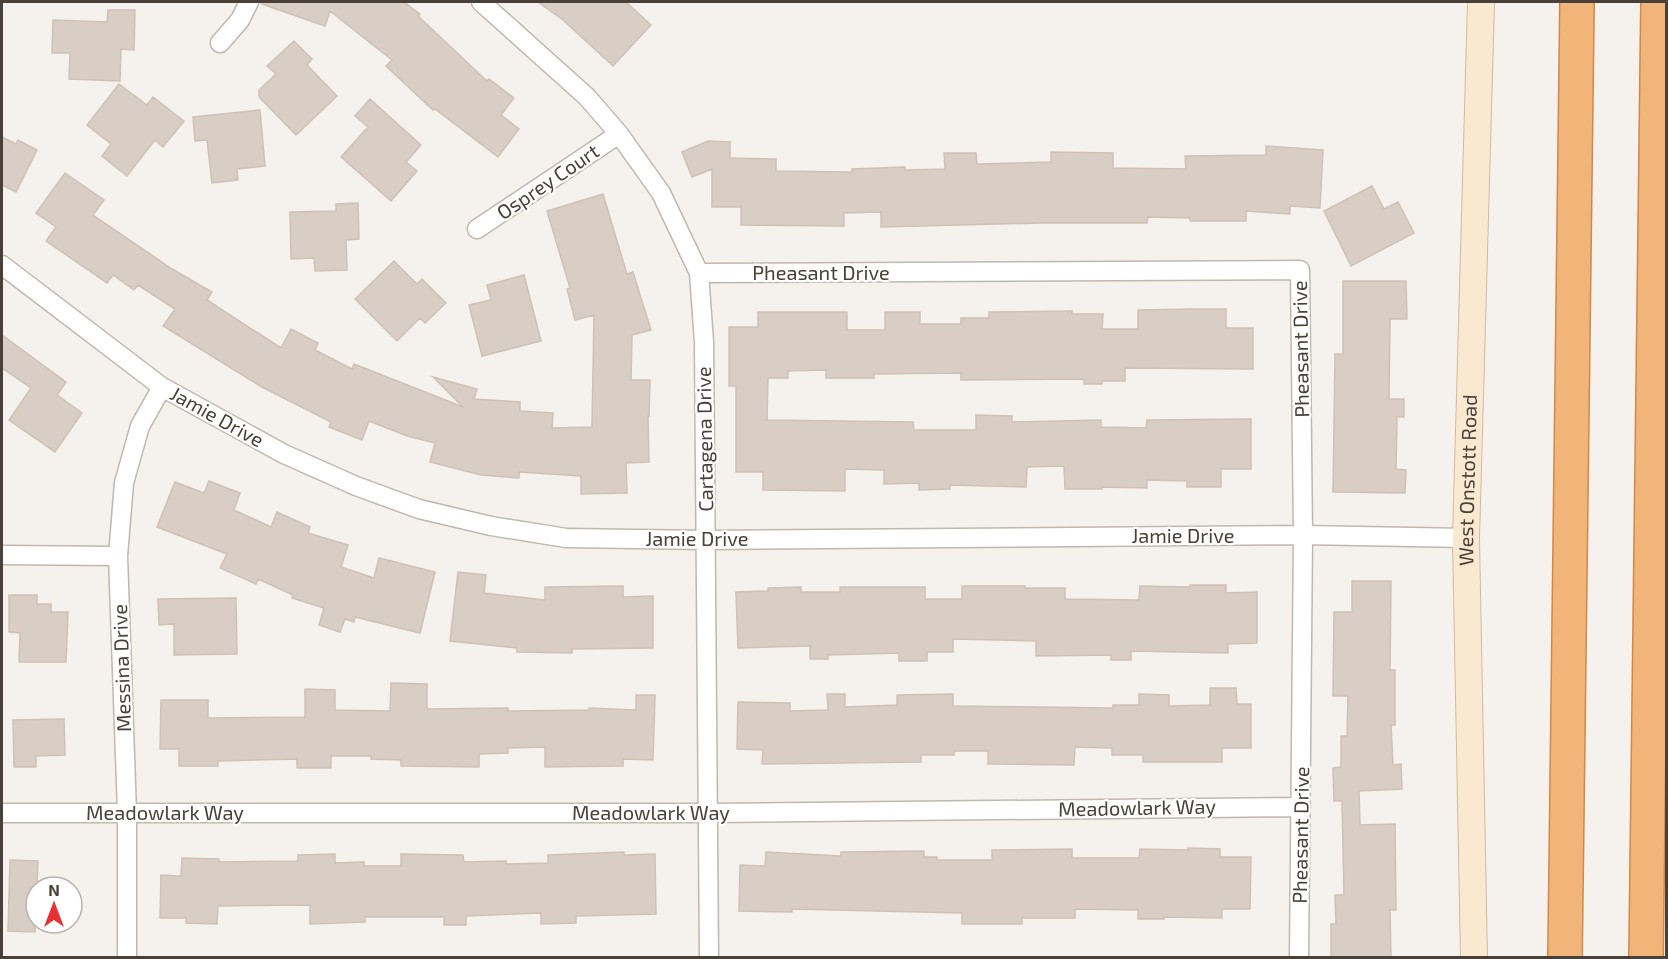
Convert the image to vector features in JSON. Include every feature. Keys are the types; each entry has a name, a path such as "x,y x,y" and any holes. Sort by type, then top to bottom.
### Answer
{"highway":[{"path":"1565,957 1576,2"},
{"path":"1646,957 1658,2"}],"street":[{"path":"220,43 240,20 249,2"},
{"name":"Cartagena Drive","path":"481,2 587,97 619,134 661,193 699,273 704,342 709,957"},
{"name":"West Onstott Road","path":"1474,957 1466,538 1481,2"},
{"name":"Osprey Court","path":"477,229 619,134"},
{"name":"Jamie Drive","path":"2,265 162,387 284,454 356,486 419,509 491,526 566,538 706,540 1303,535 1466,538"},
{"name":"Pheasant Drive","path":"699,273 1300,270 1303,535 1299,957"},
{"name":"Messina Drive","path":"127,957 127,813 118,556 124,483 140,426 162,387"},
{"path":"2,555 118,556"},
{"name":"Meadowlark Way","path":"2,813 707,813 1301,807"}],"building":[{"path":"263,2 404,2 420,14 418,16 487,81 489,79 514,98 501,115 519,129 498,157 435,109 433,110 386,66 392,60 330,11 325,26 262,4"},
{"path":"538,2 626,2 651,25 613,66 563,20"},
{"path":"108,10 135,10 134,50 121,49 120,81 69,79 70,53 52,53 53,20 107,22"},
{"path":"294,41 312,59 307,65 337,96 296,135 259,97 259,90 276,74 267,66"},
{"path":"119,84 147,105 153,97 184,121 163,147 155,140 127,176 102,156 111,144 87,125"},
{"path":"370,99 421,145 406,162 417,171 391,201 341,157 368,127 355,116"},
{"path":"260,110 265,166 237,169 238,180 212,183 207,140 195,141 193,117"},
{"path":"2,137 16,144 18,140 37,150 16,192 2,185"},
{"path":"708,141 730,142 730,158 776,159 776,171 852,172 852,169 905,167 905,170 945,169 944,153 976,153 977,164 1051,162 1051,152 1113,153 1113,168 1186,169 1185,156 1266,155 1266,146 1323,150 1320,208 1290,206 1290,214 1246,211 1246,221 1190,221 1190,218 1148,217 1147,223 881,227 881,212 844,213 844,226 741,225 741,207 712,207 712,169 692,177 682,152"},
{"path":"65,173 104,200 93,215 172,269 212,292 207,300 281,348 291,329 318,343 315,350 352,369 354,364 463,407 433,377 477,389 474,399 520,402 520,411 553,413 552,428 592,427 594,315 575,320 567,289 570,288 547,211 603,194 627,274 633,272 651,330 632,335 631,380 650,380 649,462 626,463 627,493 581,494 581,476 519,472 519,478 481,475 430,462 435,443 407,436 369,421 362,440 329,427 331,422 262,387 163,326 175,309 138,285 134,290 113,275 107,283 46,241 56,227 36,213"},
{"path":"1372,186 1384,209 1398,202 1414,233 1351,266 1324,211"},
{"path":"358,203 359,239 346,240 347,270 315,271 314,258 291,259 290,212 336,211 336,204"},
{"path":"394,261 417,284 422,279 446,303 425,323 420,318 397,341 355,299"},
{"path":"524,275 541,341 482,356 469,305 491,300 487,285"},
{"path":"1343,281 1406,281 1407,319 1390,319 1389,399 1404,399 1404,417 1397,417 1396,469 1406,470 1405,493 1333,492 1335,354 1343,354"},
{"path":"1226,309 1226,328 1253,328 1253,369 1125,368 1125,381 1102,381 1102,384 1084,384 1084,379 961,380 961,373 874,374 874,378 826,378 826,370 788,371 788,378 768,378 767,420 913,422 914,430 976,430 976,415 1012,416 1012,422 1101,420 1101,427 1146,428 1147,420 1251,419 1251,469 1221,469 1221,487 1187,487 1187,481 1147,480 1147,488 1065,489 1064,466 1027,467 1026,487 950,485 950,489 919,490 919,483 884,484 884,470 845,469 845,491 763,490 763,472 736,472 736,386 729,386 729,327 758,327 758,312 847,312 847,330 885,330 885,312 920,312 920,324 961,324 961,318 989,318 989,312 1072,311 1072,314 1103,314 1102,329 1138,329 1138,310"},
{"path":"2,335 66,382 57,395 82,413 55,452 9,420 31,388 2,368"},
{"path":"209,481 240,493 234,510 271,527 277,512 310,527 308,533 348,545 341,567 374,578 379,558 435,572 420,633 355,617 354,622 345,619 340,632 319,625 324,608 292,598 293,595 258,579 256,584 220,568 227,554 157,527 175,482 204,493"},
{"path":"458,572 486,575 484,593 545,600 545,587 623,586 623,597 653,596 653,648 572,649 572,653 517,652 517,648 450,641"},
{"path":"1352,581 1391,581 1390,670 1395,670 1395,725 1391,725 1393,765 1401,764 1402,789 1359,791 1360,825 1395,824 1396,910 1390,910 1391,957 1331,957 1331,924 1336,924 1335,895 1344,895 1342,801 1334,801 1333,768 1341,767 1341,736 1347,736 1348,696 1333,696 1334,612 1352,612"},
{"path":"1190,585 1226,585 1226,593 1257,592 1257,643 1228,644 1228,653 1131,651 1131,660 1111,660 1111,655 1036,656 1036,641 953,639 953,652 927,652 927,661 899,661 899,653 828,655 828,659 810,659 810,646 738,648 736,592 801,587 801,592 840,592 840,587 925,587 925,599 962,599 962,586 1025,586 1025,588 1065,588 1065,599 1139,600 1140,586 1190,587"},
{"path":"9,595 37,595 37,604 51,604 51,612 68,612 66,662 19,662 20,633 9,632"},
{"path":"236,598 237,654 174,655 174,624 159,625 158,599"},
{"path":"391,683 427,684 427,709 636,710 636,695 655,695 653,760 623,759 623,766 545,767 545,747 508,748 508,753 479,754 479,767 401,766 401,760 371,759 371,756 331,756 331,768 297,768 297,759 218,761 218,766 179,766 179,749 160,749 161,700 208,700 208,718 305,717 305,689 335,690 335,710 390,711"},
{"path":"1210,688 1236,688 1237,704 1251,704 1251,748 1222,748 1222,762 1143,762 1143,755 1112,755 1112,748 1075,747 1074,765 988,764 988,751 954,751 954,755 921,755 921,762 762,764 763,750 737,749 738,702 790,703 790,711 828,710 827,694 845,694 845,707 897,705 897,695 953,694 953,706 1113,708 1113,705 1139,705 1139,694 1169,695 1169,706 1210,705"},
{"path":"64,719 65,755 36,756 36,767 14,767 13,720"},
{"path":"1188,848 1220,849 1220,857 1251,857 1250,909 1222,909 1222,918 1138,919 1138,910 1075,909 1075,918 1022,918 1022,924 962,924 962,913 792,909 792,912 739,911 740,865 765,866 766,852 841,856 841,852 924,851 924,857 937,857 937,860 992,860 992,850 1072,849 1072,858 1139,858 1140,849 1188,850"},
{"path":"624,852 624,855 655,854 656,914 576,916 576,923 541,924 541,913 466,916 466,925 444,925 444,917 365,917 365,922 310,924 310,905 218,906 217,924 186,923 186,918 160,918 161,875 181,876 182,858 219,859 219,862 298,861 298,855 335,854 335,863 364,862 364,866 401,866 401,854 463,855 464,862 506,861 506,864 548,863 548,855"},
{"path":"10,860 38,861 37,875 24,875 24,932 8,931"}]}
